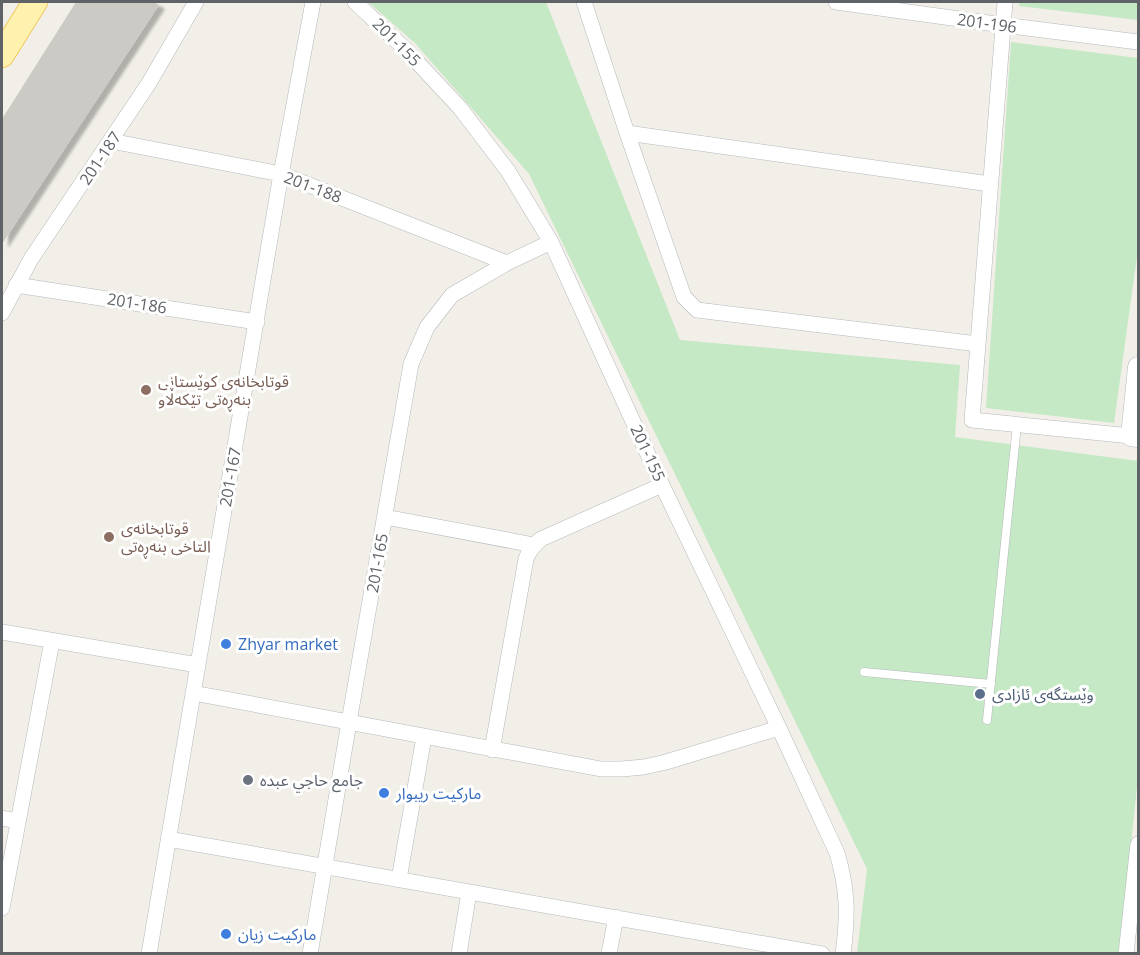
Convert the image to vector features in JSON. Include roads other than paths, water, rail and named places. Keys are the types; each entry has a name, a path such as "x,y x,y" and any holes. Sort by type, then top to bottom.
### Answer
{"main road":[{"path":"2,55 35,2"}],"street":[{"name":"201-187","path":"2,313 31,259 149,83 196,2"},
{"name":"201-167","path":"149,954 281,174 313,2"},
{"name":"201-155","path":"355,2 405,49 460,108 508,171 551,242 662,484 829,834 843,873 847,894 843,954"},
{"path":"584,2 684,297 698,310 978,344"},
{"name":"201-196","path":"836,2 1138,42"},
{"path":"1005,2 972,420 1135,437 1138,367"},
{"path":"627,133 990,184"},
{"name":"201-188","path":"111,141 281,174 507,263"},
{"name":"201-165","path":"310,954 411,364 427,327 452,295 507,263 551,242"},
{"name":"201-186","path":"16,285 257,322"},
{"path":"492,750 526,559 534,545 541,539 662,484"},
{"path":"385,517 534,545"},
{"path":"2,632 198,665"},
{"path":"2,908 52,641"},
{"path":"193,693 492,750 590,767 622,769 666,762 780,728"},
{"path":"399,879 424,737"},
{"path":"2,818 17,821"},
{"path":"168,839 822,954"},
{"path":"1126,954 1138,844"},
{"path":"459,954 469,892"},
{"path":"609,954 616,917"}],"lane":[{"path":"987,720 1017,425"},
{"path":"864,672 991,684"}],"place":[{"name":"قوتابخانەی کوێستانی بنەڕەتی تێکەڵاو","path":"146,390"},
{"name":"قوتابخانەی التاخی بنەڕەتی","path":"109,537"},
{"name":"Zhyar market","path":"226,644"},
{"name":"وێستگەی ئازادی","path":"980,694"},
{"name":"جامع حاجي عبده","path":"248,780"},
{"name":"ماركيت ريبوار","path":"384,793"},
{"name":"ماركيت زيان","path":"226,934"}]}
